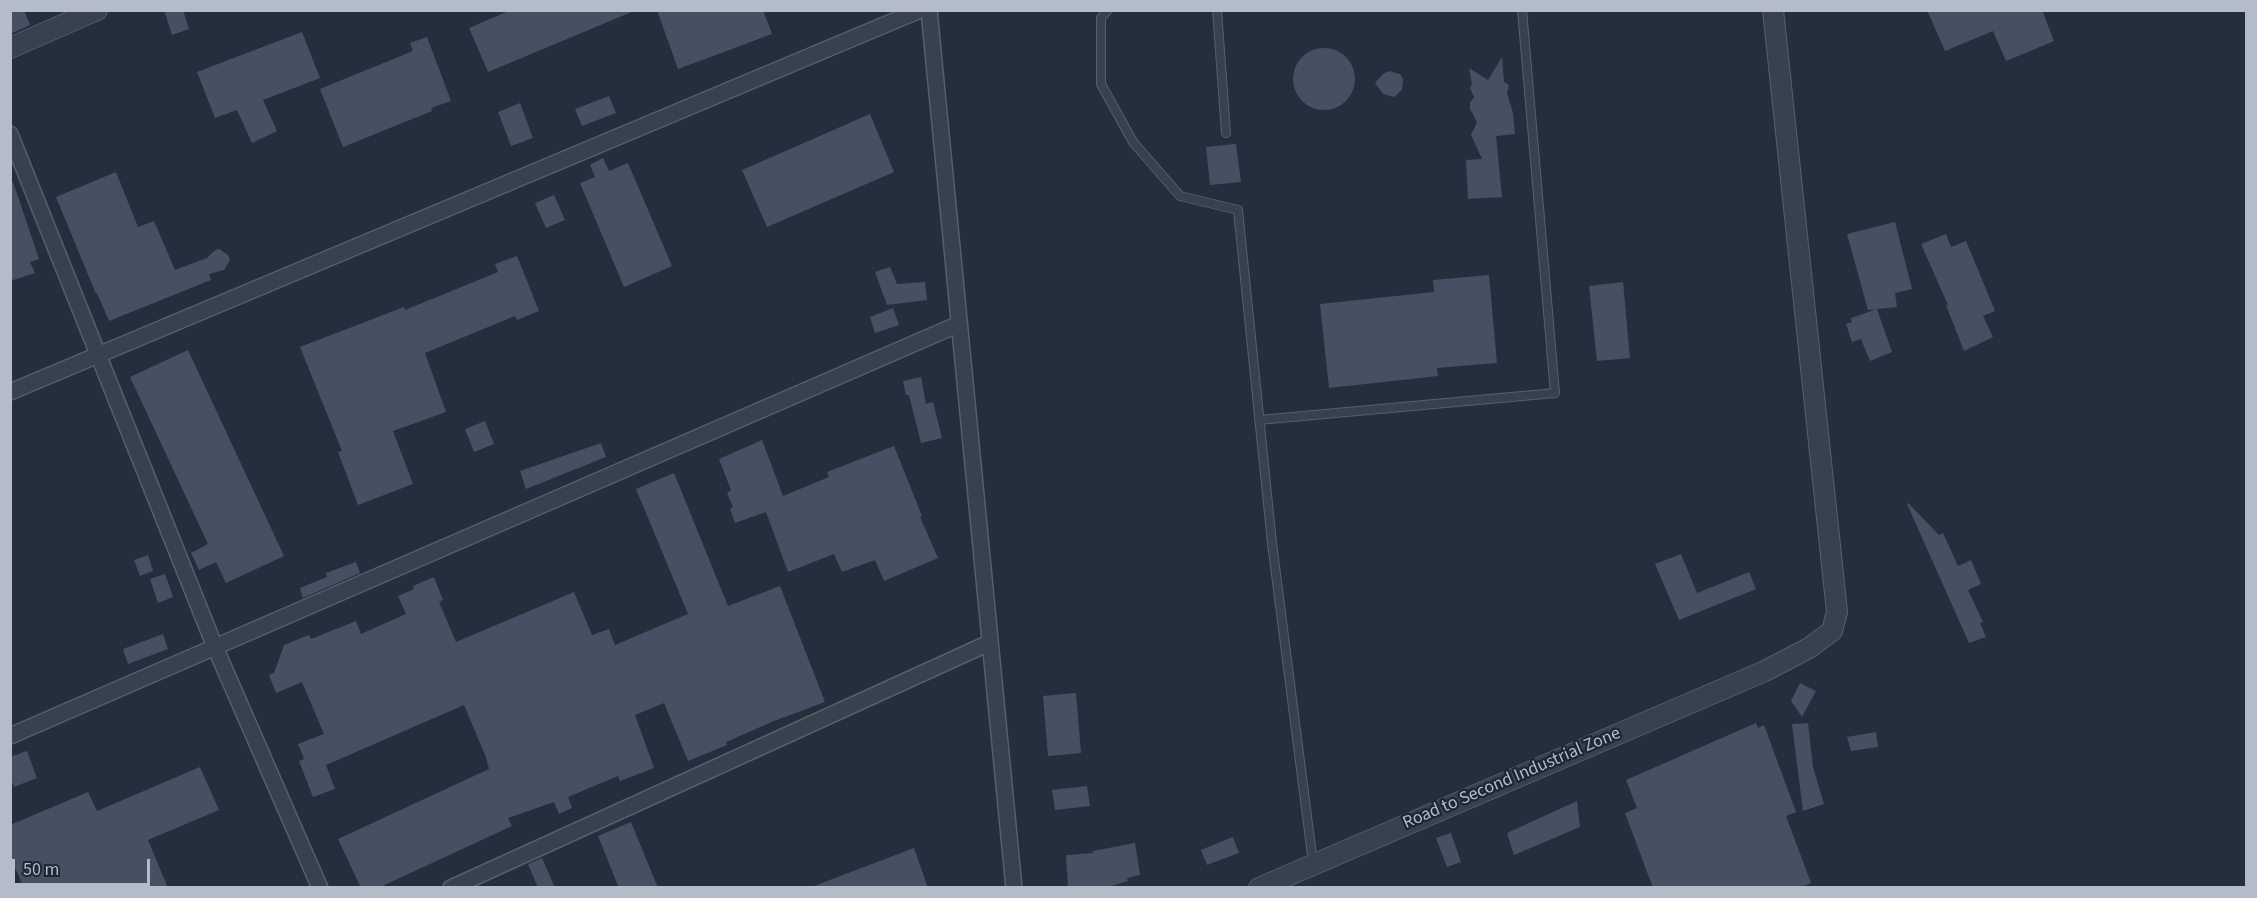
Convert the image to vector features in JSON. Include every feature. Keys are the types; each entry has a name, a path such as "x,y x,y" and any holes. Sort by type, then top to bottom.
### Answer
{"street":[{"path":"10,48 97,10"},
{"path":"10,392 920,10"},
{"path":"929,10 1014,888"},
{"name":"Road to Second Industrial Zone","path":"1259,888 1765,671 1809,648 1832,632 1837,612 1773,10"},
{"path":"10,134 215,647 320,888"},
{"path":"10,736 959,324"},
{"path":"451,888 989,643"}],"lane":[{"path":"1108,10 1101,18 1101,84 1133,142 1180,196 1238,210 1272,543 1313,864"},
{"path":"1217,10 1226,133"},
{"path":"1259,420 1555,393 1522,10"}],"building":[{"path":"10,10 24,10 30,25 10,34"},
{"path":"164,10 183,10 189,29 172,35"},
{"path":"511,10 634,11 488,72 469,28"},
{"path":"657,10 763,10 772,34 678,69"},
{"path":"1927,10 2042,10 2054,41 2006,61 1993,31 1945,51"},
{"path":"302,32 320,78 263,100 277,131 252,143 237,110 215,118 197,72"},
{"path":"427,37 451,101 343,147 320,89 413,51 410,43"},
{"path":"1318,48 1330,48 1346,57 1353,67 1355,79 1353,91 1346,101 1330,110 1318,110 1307,105 1298,96 1293,85 1293,73 1298,62 1307,53"},
{"path":"1502,57 1504,82 1509,85 1507,93 1513,113 1515,134 1496,136 1502,197 1468,199 1466,160 1482,159 1471,135 1477,122 1470,109 1470,103 1474,97 1470,88 1472,84 1469,68 1488,80"},
{"path":"1389,71 1400,74 1403,79 1402,90 1394,97 1383,94 1375,83"},
{"path":"609,96 616,113 582,126 575,109"},
{"path":"520,103 533,138 511,146 498,112"},
{"path":"870,114 894,172 767,227 742,170"},
{"path":"1236,144 1241,182 1210,185 1206,147"},
{"path":"603,158 609,171 628,163 672,266 624,287 580,183 595,177 590,165"},
{"path":"116,172 138,227 154,221 175,270 207,258 219,249 228,255 230,260 224,270 209,274 211,280 109,321 56,197"},
{"path":"10,182 13,182 39,259 30,262 35,273 10,281"},
{"path":"554,195 565,220 546,228 535,203"},
{"path":"1895,222 1912,289 1895,293 1897,307 1868,310 1847,234"},
{"path":"1946,234 1951,247 1966,241 1995,311 1983,316 1993,337 1964,351 1946,305 1948,305 1921,244"},
{"path":"517,256 539,311 517,320 515,316 425,353 446,412 393,431 413,484 358,505 338,452 342,451 300,347 404,307 405,310 498,272 495,264"},
{"path":"890,267 897,284 925,282 927,300 887,305 875,272"},
{"path":"1489,275 1497,363 1437,368 1438,376 1329,388 1320,304 1434,292 1433,280"},
{"path":"1623,282 1630,358 1597,361 1589,286"},
{"path":"893,308 899,325 875,333 870,317"},
{"path":"1877,309 1892,352 1870,361 1861,339 1852,342 1846,324 1852,322 1851,318"},
{"path":"188,350 284,556 226,583 216,562 199,570 191,553 208,544 130,377"},
{"path":"921,377 926,404 933,402 942,438 921,443 909,395 906,395 903,381"},
{"path":"485,421 494,444 474,452 465,429"},
{"path":"762,440 783,496 829,477 827,472 894,446 938,558 884,581 875,560 842,572 834,554 788,572 766,512 735,523 730,509 733,507 727,493 731,490 719,459"},
{"path":"601,443 606,457 526,489 520,471"},
{"path":"674,473 728,606 780,586 825,702 774,721 726,742 727,745 688,761 664,703 635,715 654,768 620,781 618,776 568,797 572,808 559,814 554,802 508,818 512,826 378,888 361,888 338,839 489,769 486,757 464,705 326,765 335,789 313,797 299,761 304,759 298,744 324,734 302,682 276,693 269,675 274,673 284,645 309,635 311,639 356,621 361,634 406,614 398,596 414,589 413,586 434,577 443,600 439,602 456,642 574,592 592,635 609,629 615,645 688,614 636,489"},
{"path":"1908,503 1939,535 1943,533 1958,566 1971,560 1981,584 1968,590 1983,622 1980,623 1986,637 1969,643"},
{"path":"1681,554 1697,593 1749,572 1756,589 1679,620 1655,564"},
{"path":"148,555 153,571 140,576 134,560"},
{"path":"356,562 360,573 303,598 300,588 327,577 326,573"},
{"path":"165,574 173,597 158,603 150,579"},
{"path":"163,634 168,649 128,664 123,649"},
{"path":"1800,683 1816,691 1802,717 1791,701"},
{"path":"1076,693 1081,753 1048,756 1043,696"},
{"path":"1756,723 1758,728 1764,725 1796,812 1786,816 1811,883 1799,888 1653,888 1625,813 1637,808 1626,780"},
{"path":"1808,723 1813,767 1824,804 1803,811 1792,724"},
{"path":"1876,732 1878,747 1851,751 1847,737"},
{"path":"27,751 37,778 14,787 10,778 10,757"},
{"path":"200,767 219,810 148,840 168,888 24,888 10,857 10,825 88,792 97,811"},
{"path":"1087,786 1090,806 1055,810 1052,790"},
{"path":"1577,801 1580,827 1514,855 1507,833"},
{"path":"631,822 658,888 619,888 598,836"},
{"path":"1451,833 1461,862 1447,867 1436,838"},
{"path":"1233,837 1239,853 1207,865 1201,850"},
{"path":"1135,843 1140,875 1105,888 1068,888 1066,855 1093,853 1093,851"},
{"path":"914,848 928,888 814,888 814,886"},
{"path":"542,858 555,888 538,888 528,864"}]}
